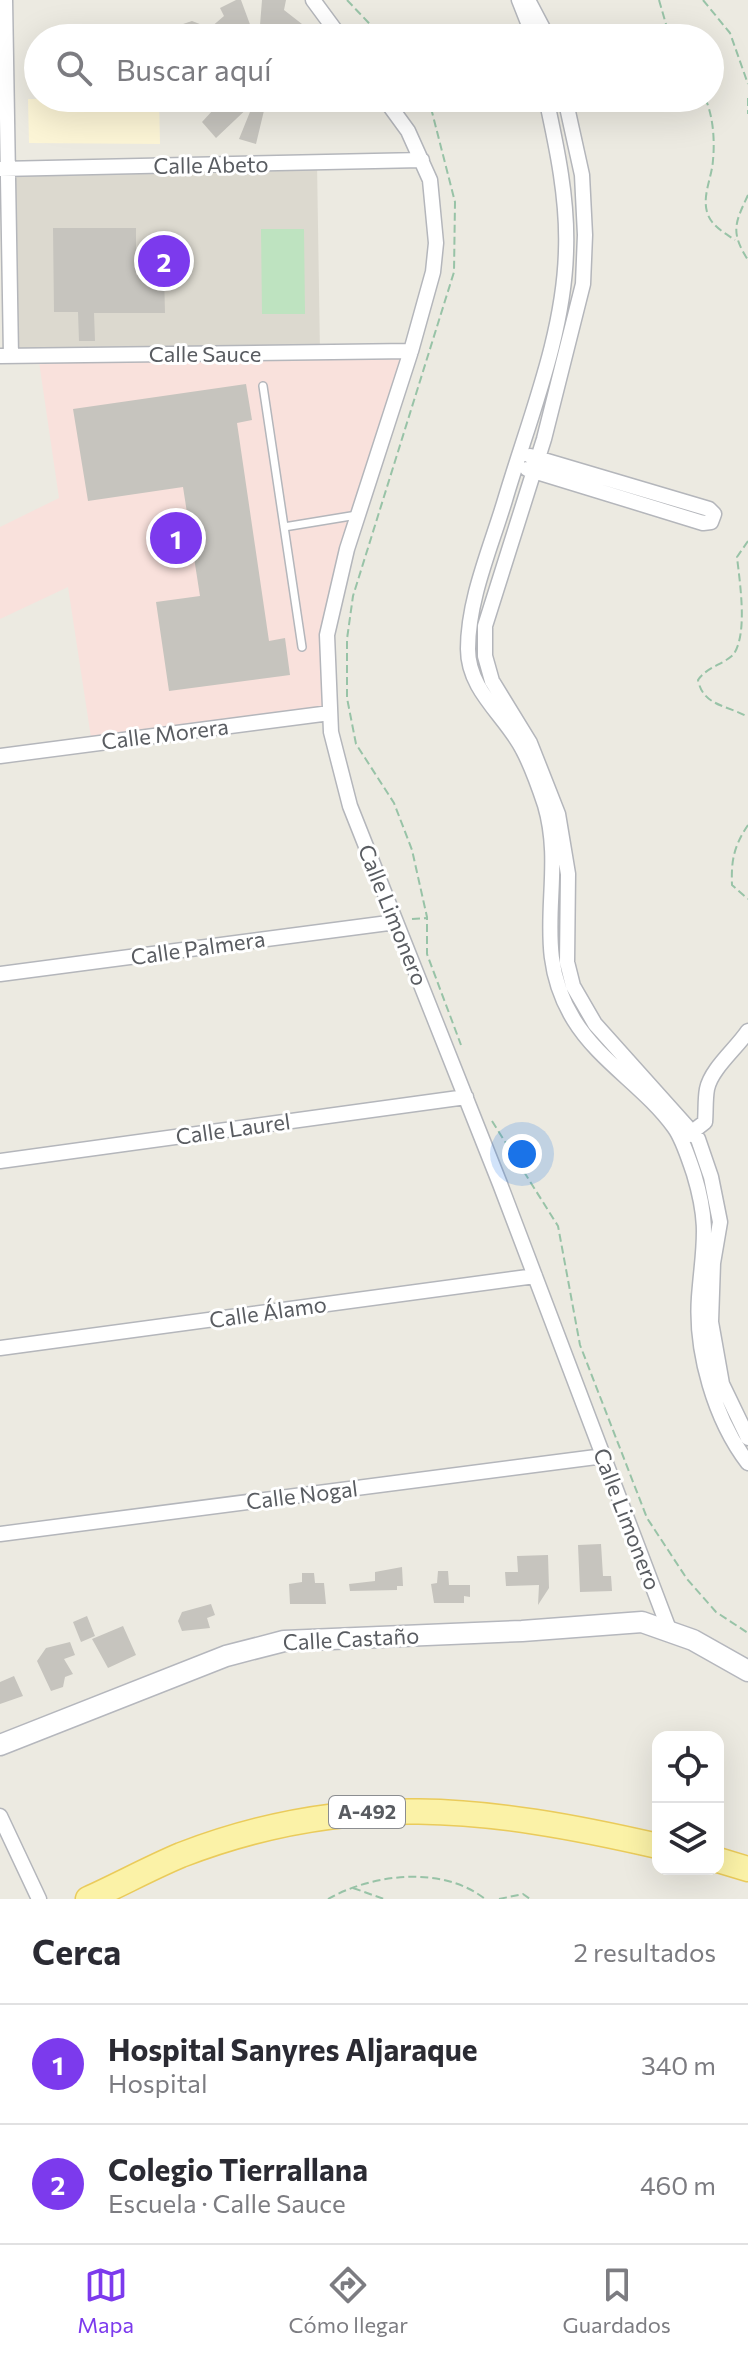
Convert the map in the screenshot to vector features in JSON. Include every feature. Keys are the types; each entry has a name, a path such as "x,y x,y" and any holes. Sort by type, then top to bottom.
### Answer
{"main road":[{"name":"A-492","path":"88,1899 180,1856 239,1836 296,1821 361,1812 424,1809 477,1812 534,1820 652,1845"}],"street":[{"path":"5,0 5,356"},
{"path":"313,0 331,24"},
{"path":"519,0 528,24"},
{"path":"528,0 541,24"},
{"name":"Calle Limonero","path":"394,112 408,131 422,160 435,209 436,243 433,272 359,515 327,635 331,732 350,806 466,1097 670,1632"},
{"path":"549,112 560,162 566,250 559,317 471,621 468,653 478,688 523,748 546,808 553,875 547,934 555,980 575,1021 686,1137 706,1220 698,1301 709,1382 735,1447 748,1463"},
{"path":"568,112 582,175 585,235 583,284 536,465 485,626 485,656 492,681 530,743 558,814 568,874 567,962 573,986 595,1024 686,1137 711,1177 720,1222 713,1263 711,1322 722,1384 748,1438"},
{"name":"Calle Abeto","path":"4,169 422,160"},
{"name":"Calle Sauce","path":"5,356 411,351"},
{"path":"517,459 703,523 711,522 714,514 709,509 536,465"},
{"name":"Calle Morera","path":"0,756 330,713"},
{"name":"Calle Palmera","path":"0,974 396,922"},
{"path":"686,1137 705,1122 706,1091 712,1075 733,1054 748,1031"},
{"name":"Calle Laurel","path":"0,1161 466,1097"},
{"name":"Calle Álamo","path":"0,1348 535,1276"},
{"name":"Calle Nogal","path":"0,1534 604,1456"},
{"name":"Calle Castaño","path":"0,1745 226,1656 284,1641 522,1631 642,1622 670,1632"},
{"path":"670,1632 693,1640 748,1671"},
{"path":"0,1816 39,1899"}],"lane":[{"path":"263,386 302,647"},
{"path":"284,527 359,515"}],"path":[{"path":"347,0 370,24"},
{"path":"659,0 666,24"},
{"path":"703,0 723,24"},
{"path":"724,26 730,33 748,84"},
{"path":"748,98 748,114"},
{"path":"432,112 455,202 454,272 353,596 347,639 347,698 356,744 394,803 412,850 427,917 427,954 462,1046"},
{"path":"711,112 713,158 707,208 717,229 735,240 748,260"},
{"path":"735,240 737,220 748,195"},
{"path":"748,541 737,557 745,634 731,657 704,671 698,680 700,693 710,701 748,717"},
{"path":"748,825 735,843 731,861 732,885 748,899"},
{"path":"489,1117 558,1226 580,1345 647,1518 687,1579 716,1612 748,1633"},
{"path":"328,1899 370,1880 403,1878 451,1882 485,1899"},
{"path":"352,1888 384,1899"},
{"path":"499,1899 523,1894 530,1899"}],"shaded area":[{"path":"28,112 159,112 160,144 29,143"},
{"path":"317,163 320,353 11,356 8,169"},
{"path":"411,351 327,635 330,713 92,744 68,587 0,619 0,527 59,498 38,355"}],"green space":[{"path":"261,229 304,229 305,314 262,314"}],"building":[{"path":"241,0 250,24 215,24 224,16 220,8"},
{"path":"262,0 286,0 284,10 302,24 260,24"},
{"path":"211,112 243,112 216,138 202,122"},
{"path":"250,112 264,112 256,144 239,139"},
{"path":"53,228 136,228 136,275 164,274 165,313 94,313 95,341 79,341 78,312 54,312"},
{"path":"246,384 252,420 237,423 269,641 285,638 290,675 169,691 156,602 200,596 183,487 88,501 73,409"},
{"path":"601,1544 603,1576 611,1576 612,1591 580,1592 578,1545"},
{"path":"548,1555 549,1588 538,1605 539,1585 506,1586 505,1572 518,1572 517,1556"},
{"path":"402,1567 403,1586 397,1586 397,1590 350,1591 349,1584 375,1581 375,1572"},
{"path":"438,1571 448,1571 449,1585 470,1585 470,1597 464,1596 464,1603 434,1603 431,1584 437,1583"},
{"path":"302,1573 314,1573 315,1583 324,1583 326,1604 290,1604 289,1584 302,1582"},
{"path":"211,1604 215,1615 207,1618 210,1628 182,1631 178,1621 182,1612"},
{"path":"87,1616 95,1636 81,1642 73,1622"},
{"path":"123,1626 136,1655 108,1668 92,1639"},
{"path":"70,1642 75,1655 64,1659 73,1674 65,1677 63,1687 51,1691 37,1661 46,1648"},
{"path":"14,1676 23,1696 0,1704 0,1682"}],"place":[{"name":"Colegio Tierrallana","path":"164,261"},
{"name":"Hospital Sanyres Aljaraque","path":"176,538"}]}
